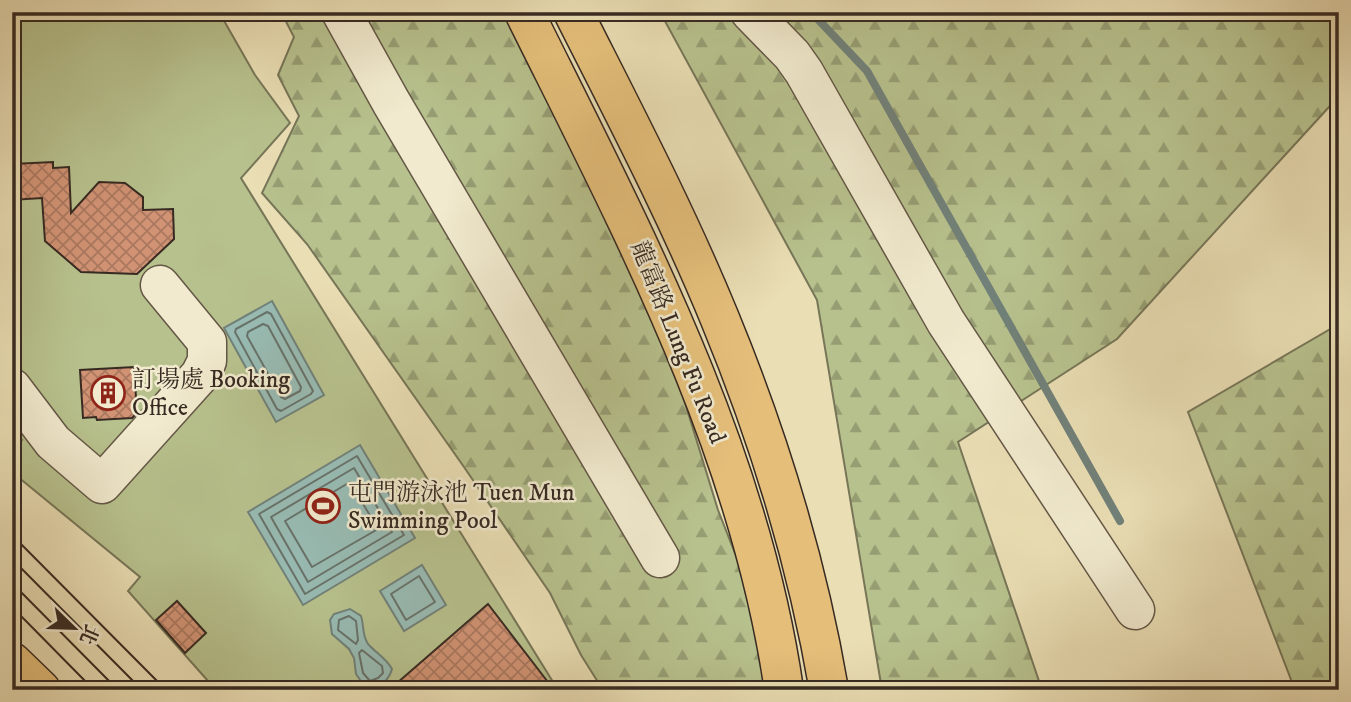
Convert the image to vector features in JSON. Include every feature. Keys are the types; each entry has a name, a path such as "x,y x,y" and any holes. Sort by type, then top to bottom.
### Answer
{"main road":[{"name":"龍富路 Lung Fu Road","path":"524,12 645,254 698,378 743,508 776,634 784,690"},
{"name":"龍富路 Lung Fu Road","path":"573,12 660,187 719,316 741,372 785,503 817,626 829,690"},
{"path":"12,662 41,690"}],"lane":[{"path":"341,12 398,114 660,558"},
{"path":"750,12 792,55 814,88 946,322 1135,610"},
{"path":"12,388 52,442 102,484 200,374 207,361 207,342 160,285"}],"green space":[{"path":"12,12 219,12 255,75 290,123 241,178 558,690 216,690 128,591 140,577 12,472 12,452 22,440 12,433"},
{"path":"281,12 514,12 678,380 718,510 769,640 774,690 603,690 581,655 550,593 464,467 307,244 262,193 299,116 278,75 294,37"},
{"path":"660,12 1339,12 1339,96 1117,339 958,442 1042,690 882,690 817,300"},
{"path":"1339,324 1339,690 1295,690 1188,412"}],"water":[{"path":"272,301 324,395 276,422 224,328"},
{"path":"360,445 415,538 303,605 248,512"},
{"path":"422,565 446,605 404,631 380,591"},
{"path":"350,609 361,616 368,644 392,669 388,678 375,687 365,687 356,674 354,658 349,649 332,634 330,620 334,614"}],"building":[{"path":"53,162 53,168 69,167 71,213 99,182 125,183 143,197 143,210 173,209 174,239 137,274 81,272 45,241 42,198 12,200 12,164"},
{"name":"訂場處 Booking Office","path":"134,367 137,413 132,418 83,418 80,370"},
{"path":"177,601 206,633 185,653 156,620"},
{"path":"488,604 554,690 389,690"}],"waterway":[{"path":"811,12 867,71 1120,521"}],"tram line":[{"path":"12,535 166,690"},
{"path":"12,559 142,690"},
{"path":"12,583 118,690"},
{"path":"12,604 94,690"}],"place":[{"name":"訂場處 Booking Office","path":"108,393"},
{"name":"屯門游泳池 Tuen Mun Swimming Pool","path":"323,506"}]}
